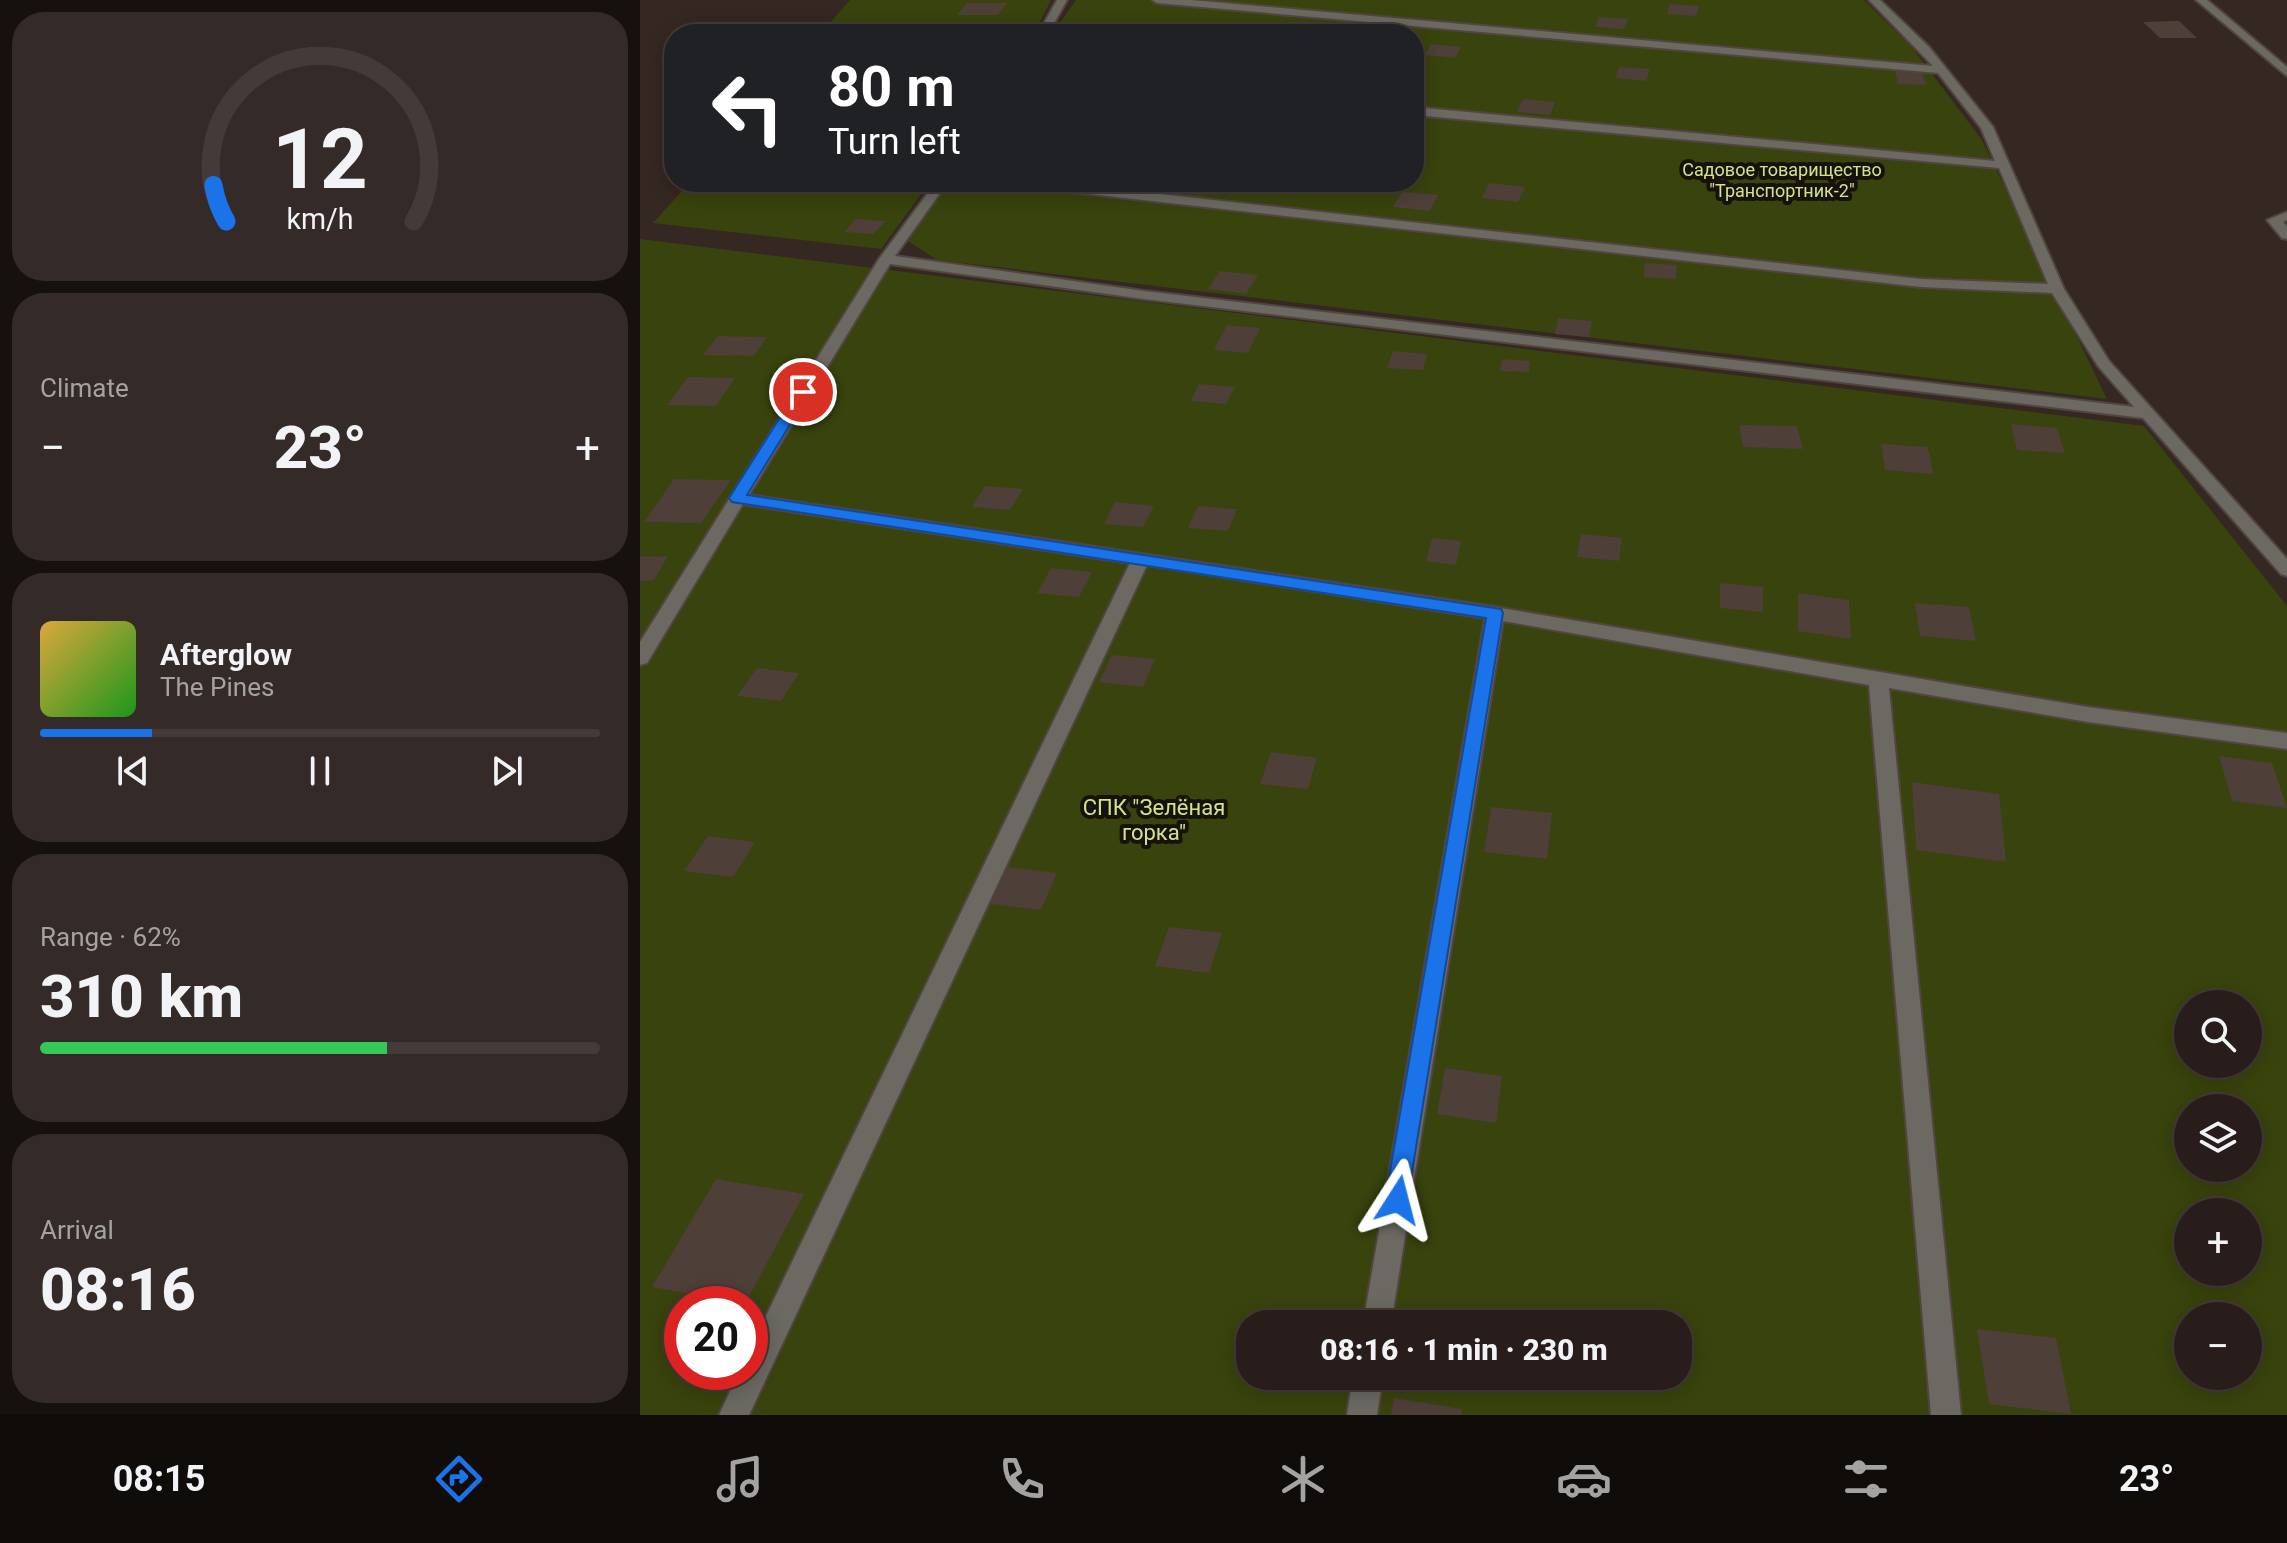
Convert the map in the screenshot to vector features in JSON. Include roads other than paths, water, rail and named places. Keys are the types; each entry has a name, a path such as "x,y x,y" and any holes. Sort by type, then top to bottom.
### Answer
{"street":[{"path":"1049,24 1062,0"},
{"path":"1157,0 1942,70"},
{"path":"1874,0 1925,49 1987,127 2057,289 2103,363 2287,570"},
{"path":"2201,0 2282,63 2287,73"},
{"path":"1424,112 2002,165"},
{"path":"640,658 886,259 935,192"},
{"path":"1107,192 1921,283 2057,289"},
{"path":"2287,216 2274,220 2287,235"},
{"path":"886,259 1144,295 2149,414"},
{"path":"737,498 1495,613 1878,681 2186,729 2287,741"},
{"path":"734,1415 1141,558"},
{"path":"1379,1310 1495,613"},
{"path":"1878,681 1946,1415"},
{"path":"1362,1415 1366,1390"}],"park label":[{"name":"Садовое товарищество \"Транспортник-2\"","path":"1782,179"},
{"name":"СПК \"Зелёная горка\"","path":"1154,820"}]}
